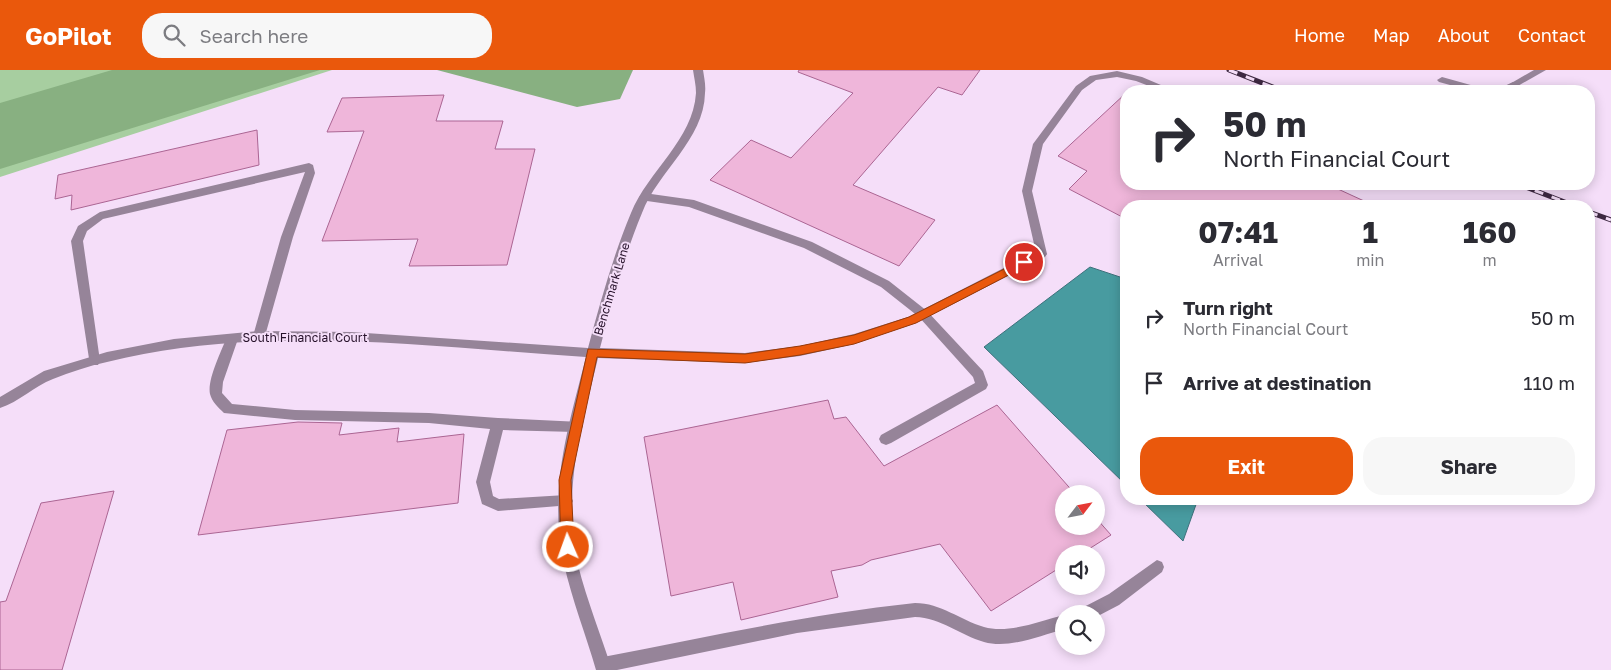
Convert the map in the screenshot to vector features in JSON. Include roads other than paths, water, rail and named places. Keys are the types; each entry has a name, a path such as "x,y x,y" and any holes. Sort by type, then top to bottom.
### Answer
{"street":[{"name":"Benchmark Lane","path":"603,667 584,614 568,547 565,480 592,353 636,211 651,182 689,134 699,106 701,83 698,70"},
{"path":"1513,85 1541,70"},
{"name":"South Financial Court","path":"0,403 48,376 94,361 174,344 259,336 351,336 592,353 745,358 800,351 854,339 912,320 1041,254 1027,191 1038,144 1079,88 1092,78 1117,74 1138,78 1155,85"},
{"path":"1442,80 1460,85"},
{"path":"94,361 77,242 82,229 100,216 309,167 310,173 287,237 259,336"},
{"path":"644,197 690,203 808,245 885,284 923,314 979,375 982,385 886,439"},
{"path":"232,339 216,382 216,393 219,400 229,409 295,415 429,418 498,424 576,426"},
{"path":"498,424 483,482 486,500 498,506 566,501"},
{"path":"1105,605 1122,595 1157,567"},
{"path":"603,667 820,622 918,610 944,616 987,636 1005,636 1055,624"}],"railway":[{"path":"1229,70 1268,85"},
{"path":"1534,190 1559,200"},
{"path":"1595,214 1611,220"}]}
